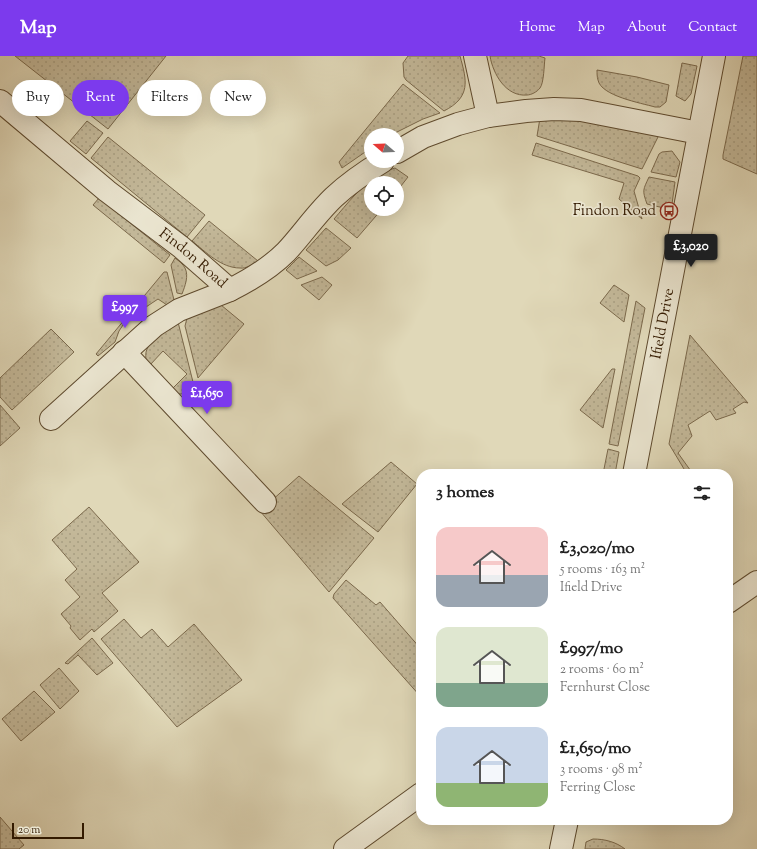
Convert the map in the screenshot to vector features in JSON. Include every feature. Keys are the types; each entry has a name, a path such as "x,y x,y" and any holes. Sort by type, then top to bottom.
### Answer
{"street":[{"path":"475,56 488,116"},
{"name":"Ifield Drive","path":"635,469 692,172 698,133 714,56"},
{"name":"Findon Road","path":"0,101 108,191 182,247 230,290 250,279 275,262 285,253 334,198 358,177 372,168"},
{"path":"404,148 444,129 488,116 554,109 581,110 698,133"},
{"path":"51,419 154,326 179,310 230,290"},
{"path":"124,352 265,502"},
{"path":"733,599 757,582"},
{"path":"345,849 416,798"},
{"path":"561,849 566,825"}],"shaded area":[{"path":"15,56 166,56 147,80 137,80 137,92 129,103 129,80 72,80 72,101 64,94 64,80 46,80"},
{"path":"408,56 460,56 464,73 465,88 459,100 453,106 444,111 406,80 404,77 403,63"},
{"path":"490,56 539,56 545,58 543,78 540,88 536,92 529,95 520,95 513,92 497,77"},
{"path":"743,56 757,56 757,174 723,159"},
{"path":"682,63 697,66 691,94 685,101 676,96"},
{"path":"597,70 637,77 669,85 666,102 660,107 655,107 614,95 601,86 598,79"},
{"path":"403,84 440,113 423,119 404,128 367,128"},
{"path":"91,116 118,116 108,129"},
{"path":"559,116 659,135 642,169 537,136 540,118"},
{"path":"87,121 103,133 86,154 70,141"},
{"path":"364,132 364,153 342,168 339,162"},
{"path":"108,137 205,215 187,237 91,158"},
{"path":"536,143 638,176 640,178 634,191 642,219 619,199 624,183 532,155"},
{"path":"672,151 680,162 676,177 651,172 659,154 662,152"},
{"path":"395,168 408,177 404,182 404,176 377,176"},
{"path":"649,177 675,182 672,204 665,203 664,208 647,204 644,196 644,190"},
{"path":"364,186 364,216 376,216 357,238 334,219"},
{"path":"99,198 170,255 164,263 93,205"},
{"path":"209,221 258,261 245,268 242,268 226,265 214,259 192,241"},
{"path":"326,228 351,248 338,260 326,266 306,250"},
{"path":"299,257 317,271 297,279 286,270"},
{"path":"175,258 183,265 187,274 182,294 177,293 171,265"},
{"path":"164,272 167,272 174,300 167,305 158,299 128,319 119,331 115,342 98,356 96,354"},
{"path":"322,277 332,285 319,300 301,285"},
{"path":"614,285 629,295 624,322 600,303"},
{"path":"636,301 645,308 618,446 609,444"},
{"path":"221,305 244,324 198,378 185,326 187,318"},
{"path":"178,322 193,382 185,393 181,394 178,394 173,388 187,374 163,351 150,365 146,362 146,352 149,345"},
{"path":"51,329 74,352 12,410 0,397 0,378"},
{"path":"690,335 748,403 744,402 733,409 736,413 716,420 710,411 688,425 692,436 678,453 689,469 684,469 669,444"},
{"path":"612,369 615,369 603,428 580,410"},
{"path":"0,405 20,428 0,446"},
{"path":"608,449 619,452 616,469 604,469"},
{"path":"391,462 416,483 416,485 378,532 342,504"},
{"path":"299,476 374,538 329,592 260,511"},
{"path":"89,507 139,562 102,593 118,611 94,632 92,629 80,640 61,614 80,597 65,580 77,569 52,540"},
{"path":"346,580 376,605 380,602 416,643 416,691 333,598 334,594"},
{"path":"124,619 141,638 152,629 168,647 194,624 242,680 177,727 101,639"},
{"path":"92,638 113,663 97,675 78,655 68,664 65,663"},
{"path":"59,668 79,691 60,709 40,685"},
{"path":"34,691 55,712 21,741 2,719"},
{"path":"0,817 24,845 19,849 0,849"},
{"path":"593,839 610,841 625,849 585,849 586,842"}],"place":[{"name":"Findon Road","path":"669,211"}]}
